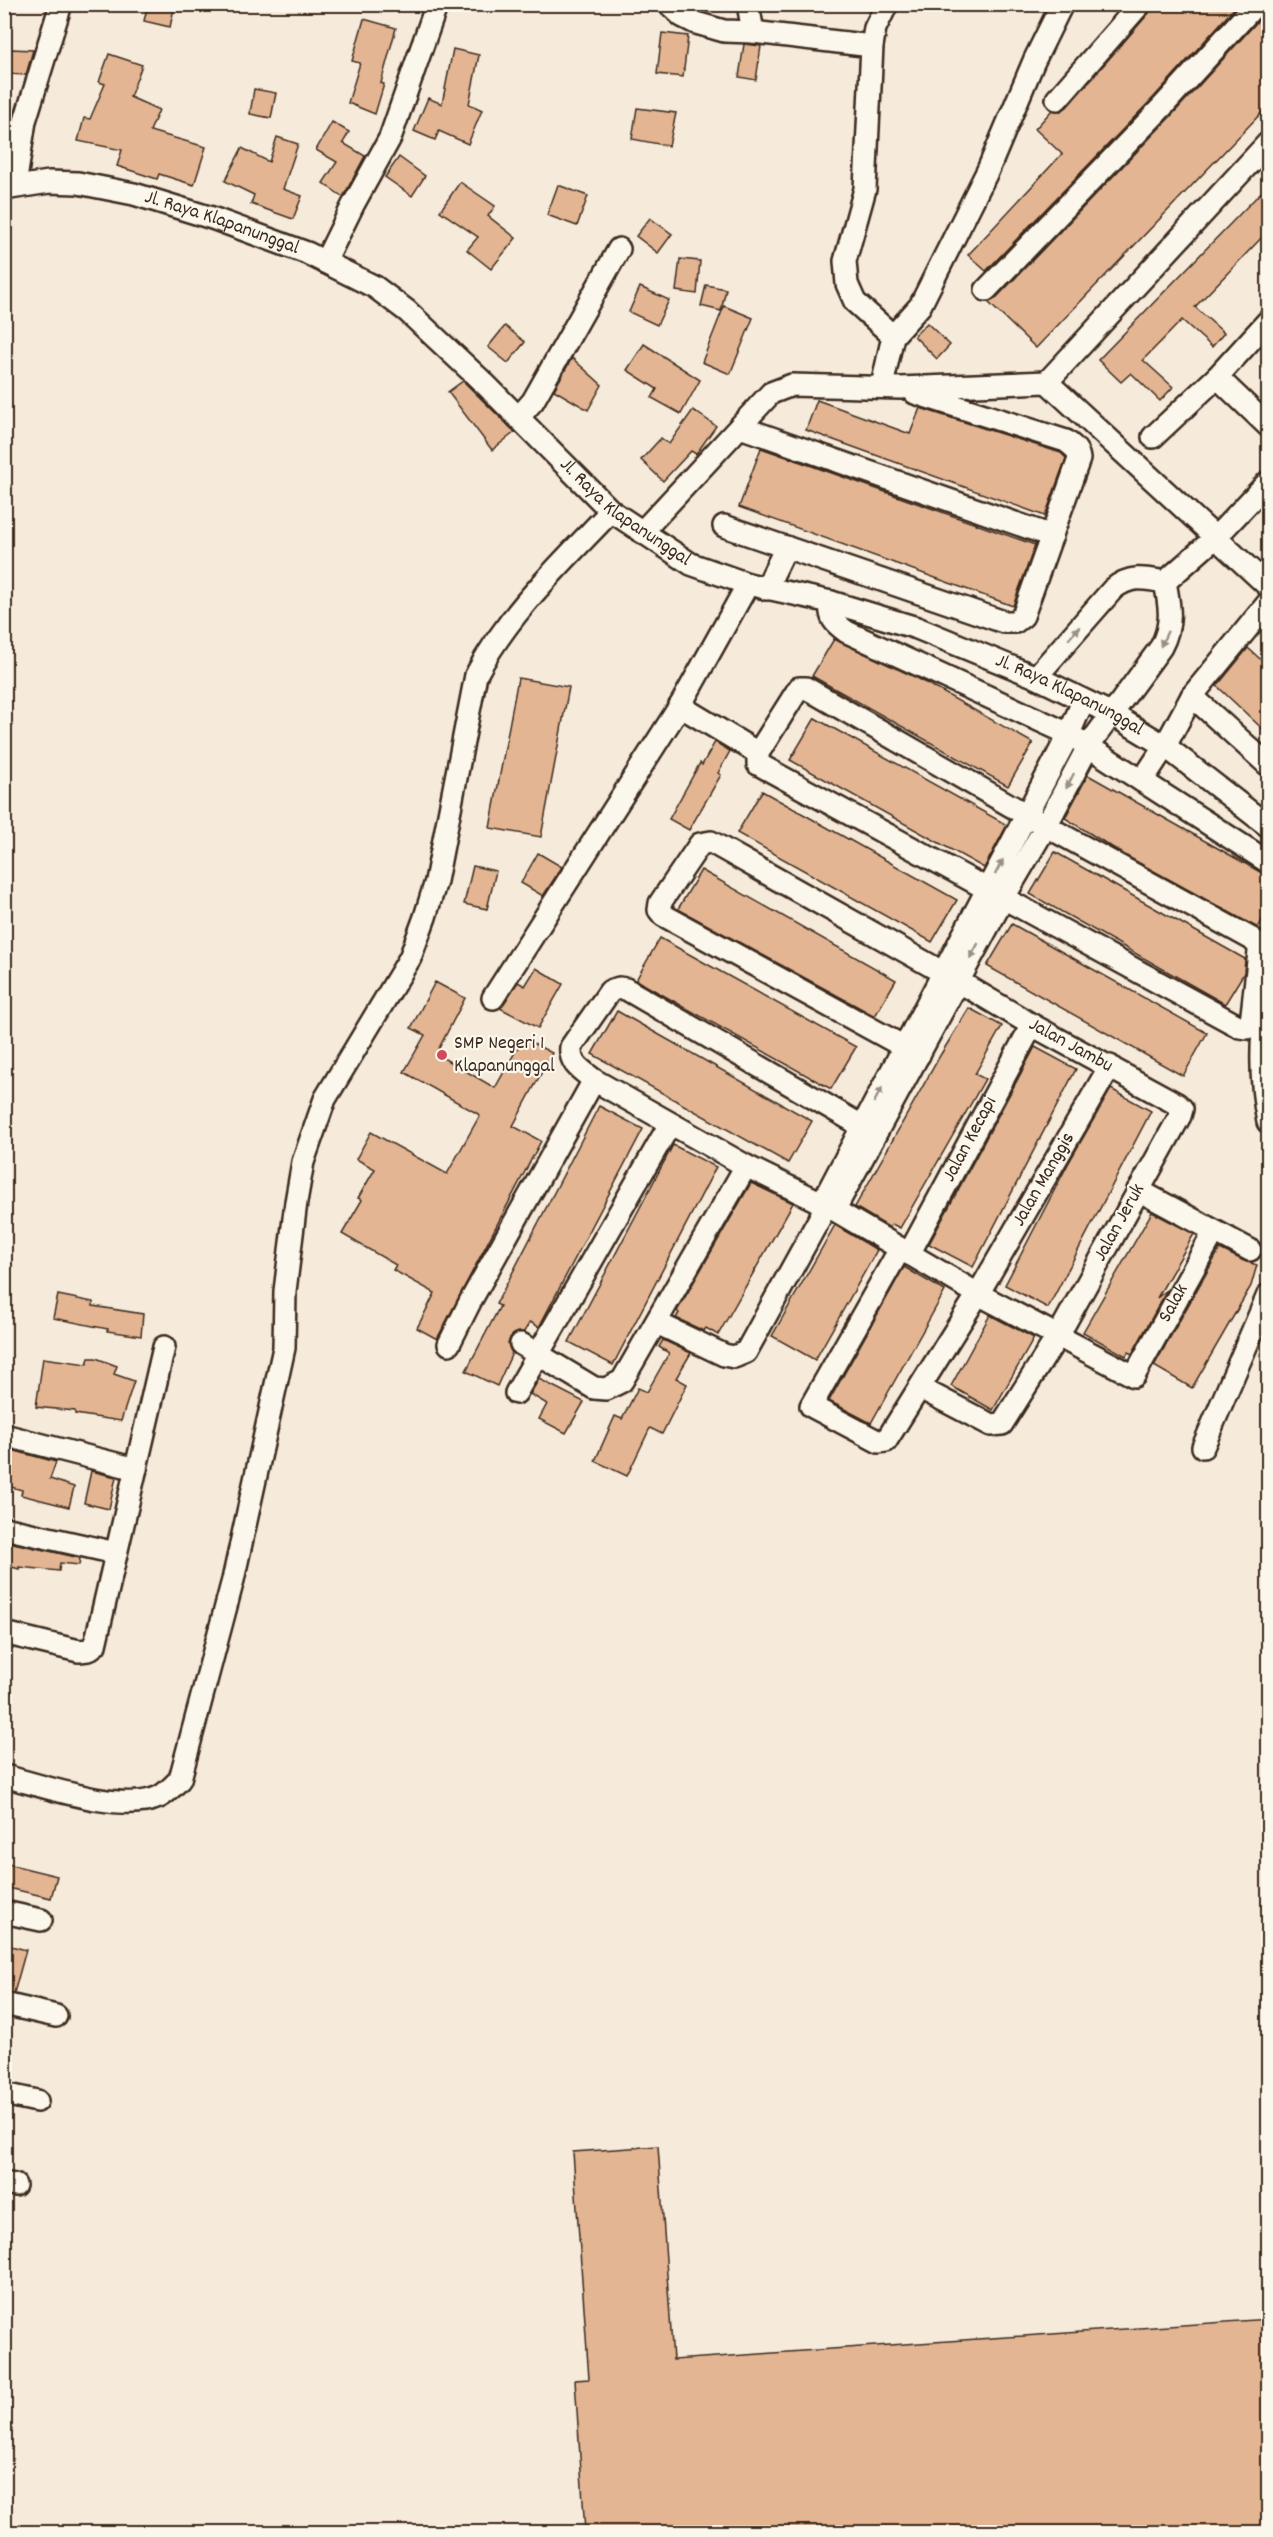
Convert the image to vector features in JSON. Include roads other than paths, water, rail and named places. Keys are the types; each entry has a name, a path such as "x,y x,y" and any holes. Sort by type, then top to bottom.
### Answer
{"street":[{"path":"10,188 25,121 61,4"},
{"path":"325,261 353,204 390,138 437,4"},
{"path":"669,4 682,15 702,25 724,31 753,32 872,46"},
{"path":"748,4 753,32"},
{"path":"887,4 875,28 872,46 865,189 845,261 847,284 855,302 893,336"},
{"path":"891,387 893,336 920,306 988,170 1034,61 1062,4"},
{"path":"1057,99 1140,4"},
{"path":"986,290 1163,106 1256,4"},
{"path":"1047,382 1269,143"},
{"name":"Jl. Raya Klapanunggal","path":"10,188 49,182 78,183 134,194 212,218 325,261 375,287 408,311 611,511 691,564 757,586 831,602 917,628 1036,677 1110,712 1165,746 1267,818"},
{"path":"518,418 533,401 619,249"},
{"path":"1153,437 1217,377 1269,321"},
{"path":"1217,377 1269,426"},
{"path":"642,532 771,393 792,384 891,387 1047,382 1269,586"},
{"path":"724,526 1004,622 1015,622 1023,616 1079,459 1076,449 1066,441 891,387"},
{"path":"740,427 1052,536"},
{"path":"1165,582 1216,537 1269,482"},
{"path":"4,1776 109,1802 134,1803 160,1796 180,1779 233,1580 284,1348 285,1291 303,1162 325,1099 410,958 425,917 436,881 476,675 488,652 512,617 611,511"},
{"path":"493,998 757,586 786,547"},
{"path":"1036,677 1113,589 1124,580 1141,577 1165,582"},
{"path":"994,895 1046,826 1089,745 1110,712 1161,646 1168,632 1171,614 1165,582"},
{"path":"831,602 830,615 835,624 847,632 1069,734 1269,861"},
{"path":"1142,781 1165,746 1192,696 1269,603"},
{"path":"799,688 806,688 1027,813 1046,826 1252,939 1259,946 1259,952 1251,1023 1247,1028 1240,1027 994,895 758,764 758,753 795,692 799,688"},
{"path":"1192,696 1269,765"},
{"path":"657,1323 724,1355 734,1357 746,1352 826,1209 994,895 1027,813 1069,734 1083,701"},
{"path":"680,706 758,753"},
{"path":"1244,847 1267,818"},
{"name":"Jalan Jambu","path":"911,1051 663,915 659,910 660,903 700,844 711,842 1032,1025 1177,1104 1182,1112"},
{"path":"1269,987 1262,1032 1262,1089 1269,1122"},
{"path":"868,1130 626,989 619,988 610,991 571,1047 570,1056 573,1063 594,1080 978,1294 1059,1334"},
{"name":"Jalan Kecapi","path":"920,1388 886,1441 879,1442 811,1406 904,1251 1032,1025"},
{"name":"Jalan Manggis","path":"920,1388 978,1294 1110,1066"},
{"path":"449,1344 471,1300 594,1080"},
{"name":"Jalan Jeruk","path":"920,1388 991,1425 1002,1424 1059,1334 1182,1112"},
{"path":"516,1393 529,1349 670,1124"},
{"path":"529,1349 581,1383 601,1391 614,1387 621,1381 657,1323 746,1166"},
{"path":"1138,1190 1250,1250"},
{"name":"Salak","path":"1059,1334 1134,1376 1214,1232"},
{"path":"1203,1447 1269,1295"},
{"path":"4,1633 79,1651 88,1650 95,1645 164,1347"},
{"path":"4,1435 136,1469"},
{"path":"4,1528 116,1553"},
{"path":"4,1912 41,1920"},
{"path":"4,2004 56,2016"},
{"path":"4,2094 37,2101"}],"place":[{"name":"SMP Negeri 1 Klapanunggal","path":"442,1055"}]}
